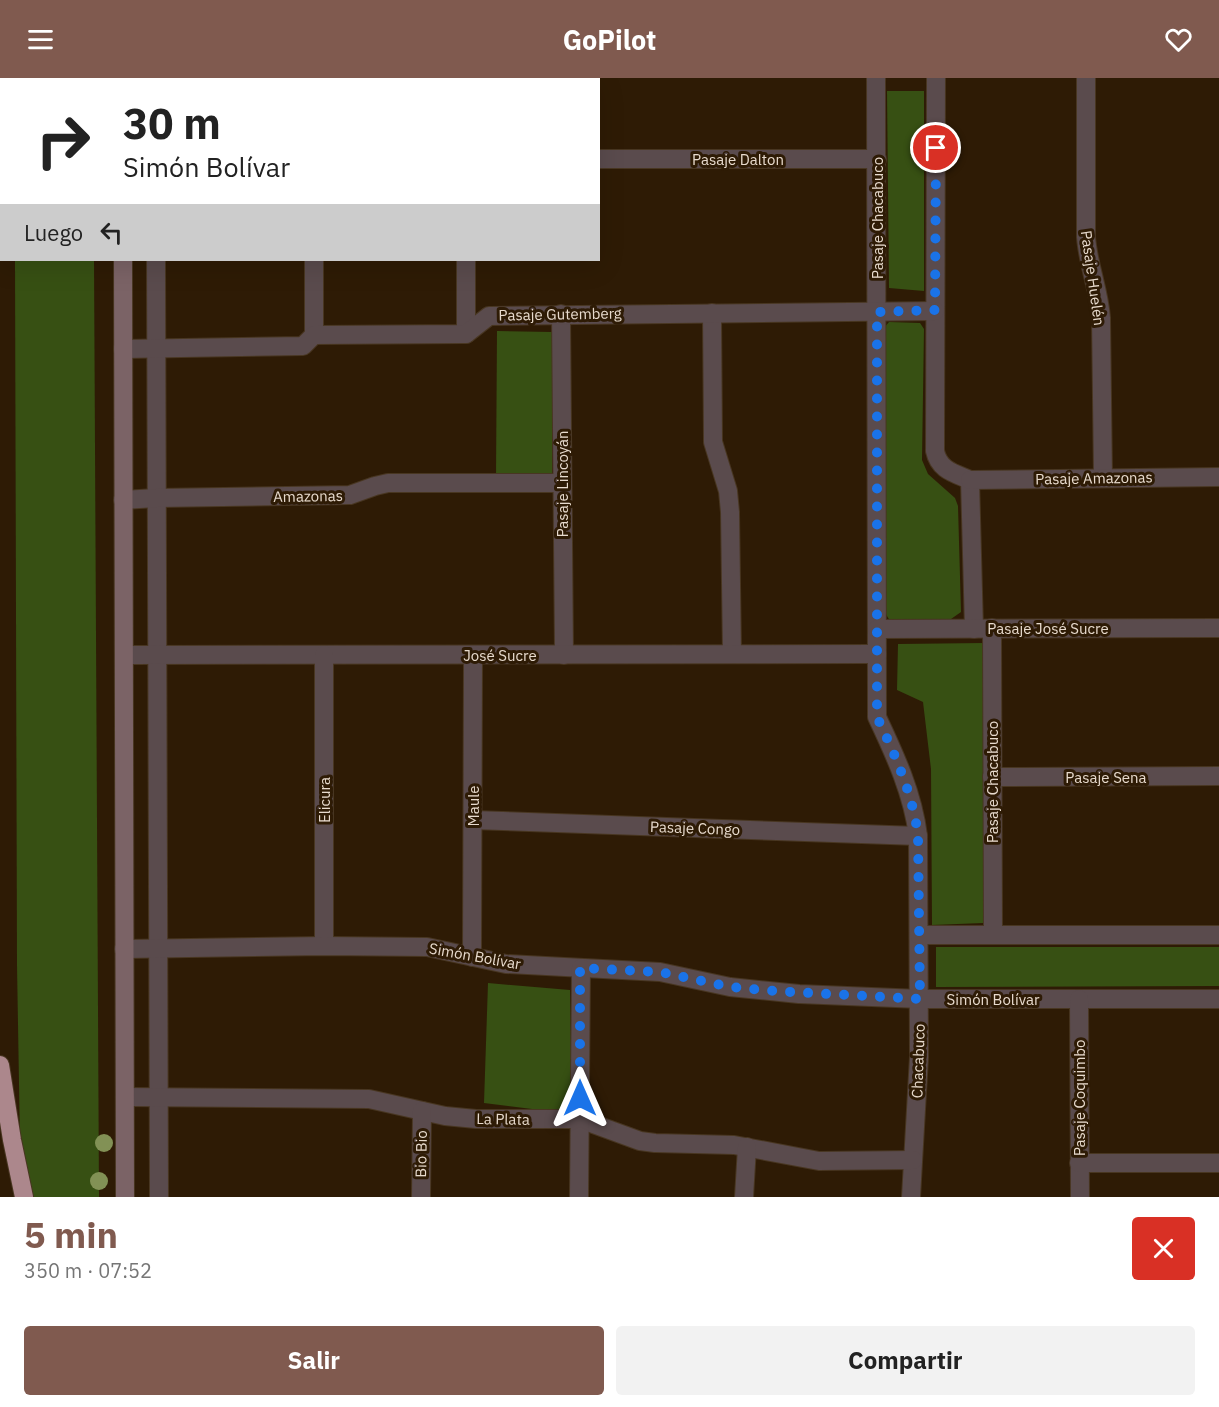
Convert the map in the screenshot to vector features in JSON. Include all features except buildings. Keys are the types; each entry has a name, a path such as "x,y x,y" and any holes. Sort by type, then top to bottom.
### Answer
{"highway":[{"path":"0,1065 24,1197"}],"street":[{"name":"Pasaje Chacabuco","path":"876,78 877,717"},
{"path":"936,78 935,437 937,459 941,466 970,480"},
{"name":"Pasaje Huelén","path":"1086,78 1086,237 1088,257 1100,302 1103,478"},
{"name":"Pasaje Dalton","path":"600,159 877,159"},
{"path":"123,261 125,1197"},
{"path":"156,261 159,1197"},
{"path":"314,261 314,335"},
{"path":"123,349 303,346 314,335 466,334 466,261"},
{"name":"Pasaje Gutemberg","path":"466,334 489,316 935,310"},
{"path":"712,313 713,442 728,491 730,512 732,654"},
{"name":"Pasaje Lincoyán","path":"561,314 564,655"},
{"name":"Pasaje Amazonas","path":"970,480 1219,477"},
{"name":"Pasaje Chacabuco","path":"970,480 983,629 992,777 993,935"},
{"name":"Amazonas","path":"123,500 350,495 388,483 562,483"},
{"name":"Pasaje José Sucre","path":"877,629 1219,628"},
{"name":"Elicura","path":"324,654 324,946"},
{"name":"José Sucre","path":"124,655 877,654"},
{"name":"Maule","path":"472,957 473,655"},
{"name":"Chacabuco","path":"877,717 895,755 912,804 918,836 919,1057 911,1197"},
{"name":"Pasaje Sena","path":"992,777 1219,776"},
{"name":"Pasaje Congo","path":"473,820 918,836"},
{"path":"919,935 1219,935"},
{"name":"Simón Bolívar","path":"124,949 427,947 506,964 660,972 730,987 774,991 920,999 1219,999"},
{"path":"579,1197 580,968"},
{"name":"Pasaje Coquimbo","path":"1079,999 1080,1197"},
{"name":"La Plata","path":"125,1097 352,1099 382,1102 476,1119 580,1119 640,1141 747,1147 819,1161 913,1160"},
{"name":"Bio Bio","path":"421,1197 422,1110"},
{"path":"744,1197 747,1147"},
{"path":"1079,1163 1219,1163"}],"green space":[{"path":"887,91 924,91 924,291 889,288"},
{"path":"15,261 94,261 99,1197 33,1197 20,1142 17,965"},
{"path":"889,322 920,323 924,329 922,460 928,474 955,498 958,506 961,612 951,619 890,621 884,611 884,328"},
{"path":"497,331 552,332 552,477 496,477"},
{"path":"984,643 987,768 983,923 932,925 931,769 923,702 897,690 898,644"},
{"path":"936,947 1219,947 1219,986 936,987"},
{"path":"488,983 570,990 572,1114 484,1103"}],"route":[{"path":"580,1098 580,968 660,972 730,987 799,994 920,999 918,836 915,813 895,755 877,717 877,312 935,310 936,148"}]}
